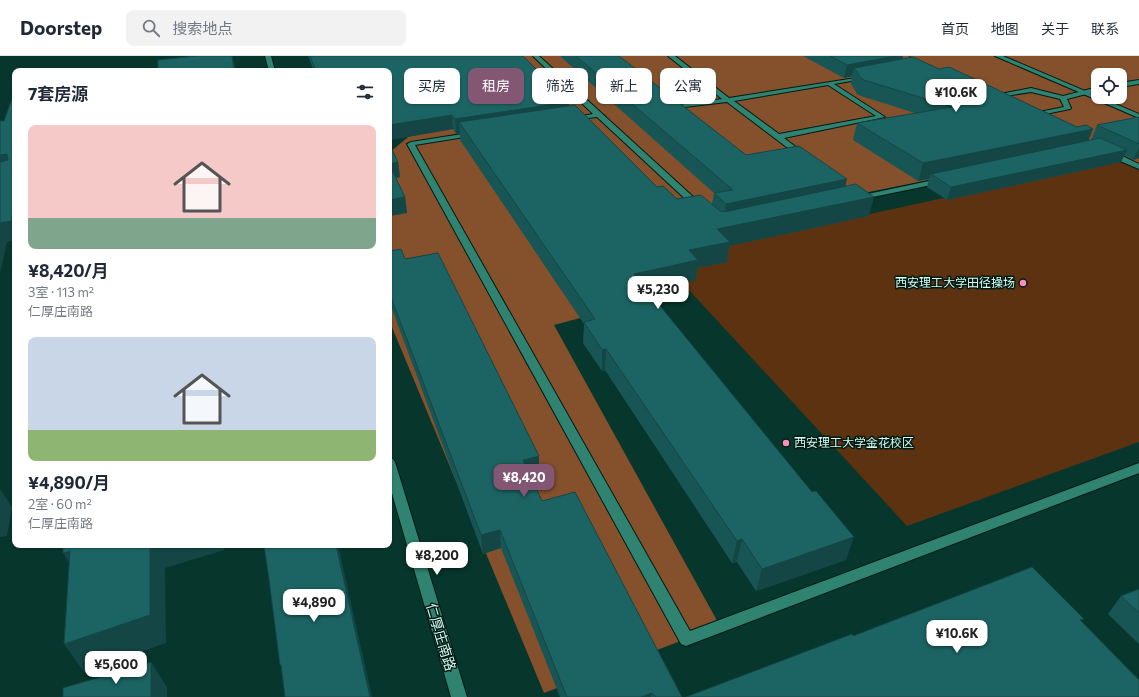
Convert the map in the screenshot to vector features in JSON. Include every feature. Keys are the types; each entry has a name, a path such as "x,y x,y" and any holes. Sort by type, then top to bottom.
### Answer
{"street":[{"path":"268,56 271,68"},
{"path":"536,56 703,211"},
{"path":"671,56 777,137 808,158"},
{"path":"998,56 1139,116"},
{"path":"678,107 830,84 874,75"},
{"path":"1127,84 1139,82"},
{"path":"777,137 882,117 830,84"},
{"path":"1003,103 987,95 1031,90 1063,98 1091,90"},
{"path":"1044,122 1027,114 1068,108 1063,98"},
{"path":"559,121 598,115"},
{"path":"489,132 410,144 686,639 1139,468"},
{"path":"1104,150 1139,167"},
{"path":"847,200 859,195 953,178"},
{"name":"仁厚庄南路","path":"392,472 459,697"}],"shaded area":[{"path":"505,56 908,56 1097,147 661,233 682,255 688,289 554,325 720,626 544,693 392,327 392,150 448,104 460,104 460,94 468,87 468,104 524,104 524,68 491,68"},
{"path":"910,56 1139,56 1139,165"},
{"path":"1123,159 1139,167 1139,442 907,526 688,289 682,255"}],"building":[{"path":"196,56 232,56 234,68 158,68 158,60"},
{"path":"310,56 523,56 535,68 532,68 532,104 556,104 455,119 452,115 392,125 392,68 315,68"},
{"path":"576,56 619,56 634,68 596,68 596,73"},
{"path":"830,56 895,56 847,65"},
{"path":"913,57 939,69 949,67 1077,127 1086,125 1093,129 923,163 857,123 952,107 864,80 854,68"},
{"path":"652,82 660,88 660,104 681,104 746,155 799,146 847,179 726,204 714,193 733,190 632,104 652,104"},
{"path":"12,99 12,218 11,221 0,223 0,162 8,160 7,154 0,155 0,121 4,121"},
{"path":"575,105 657,187 663,186 677,199 701,195 720,211 724,212 856,184 874,197 717,229 730,242 689,250 698,260 634,274 812,492 816,491 854,537 762,569 742,539 737,541 606,349 602,350 584,322 595,319 459,122"},
{"path":"1139,117 1139,144 1097,125"},
{"path":"1100,138 1127,150 951,187 931,174"},
{"path":"392,150 398,162 392,163"},
{"path":"392,170 405,197 392,199"},
{"path":"401,249 405,259 438,253 539,456 523,460 542,501 575,492 682,697 656,697 652,693 641,697 567,697 500,530 481,535 392,300 392,250"},
{"path":"63,548 150,548 150,615 64,644 70,551 63,553"},
{"path":"264,548 337,548 370,697 285,697"},
{"path":"1032,567 1084,619 1080,620 1139,680 1139,697 686,697 852,634 853,636"},
{"path":"1139,589 1139,613 1121,596"},
{"path":"151,662 151,697 63,697 63,688"}],"place":[{"name":"西安理工大学田径操场","path":"1023,283"},
{"name":"西安理工大学金花校区","path":"786,443"}]}
